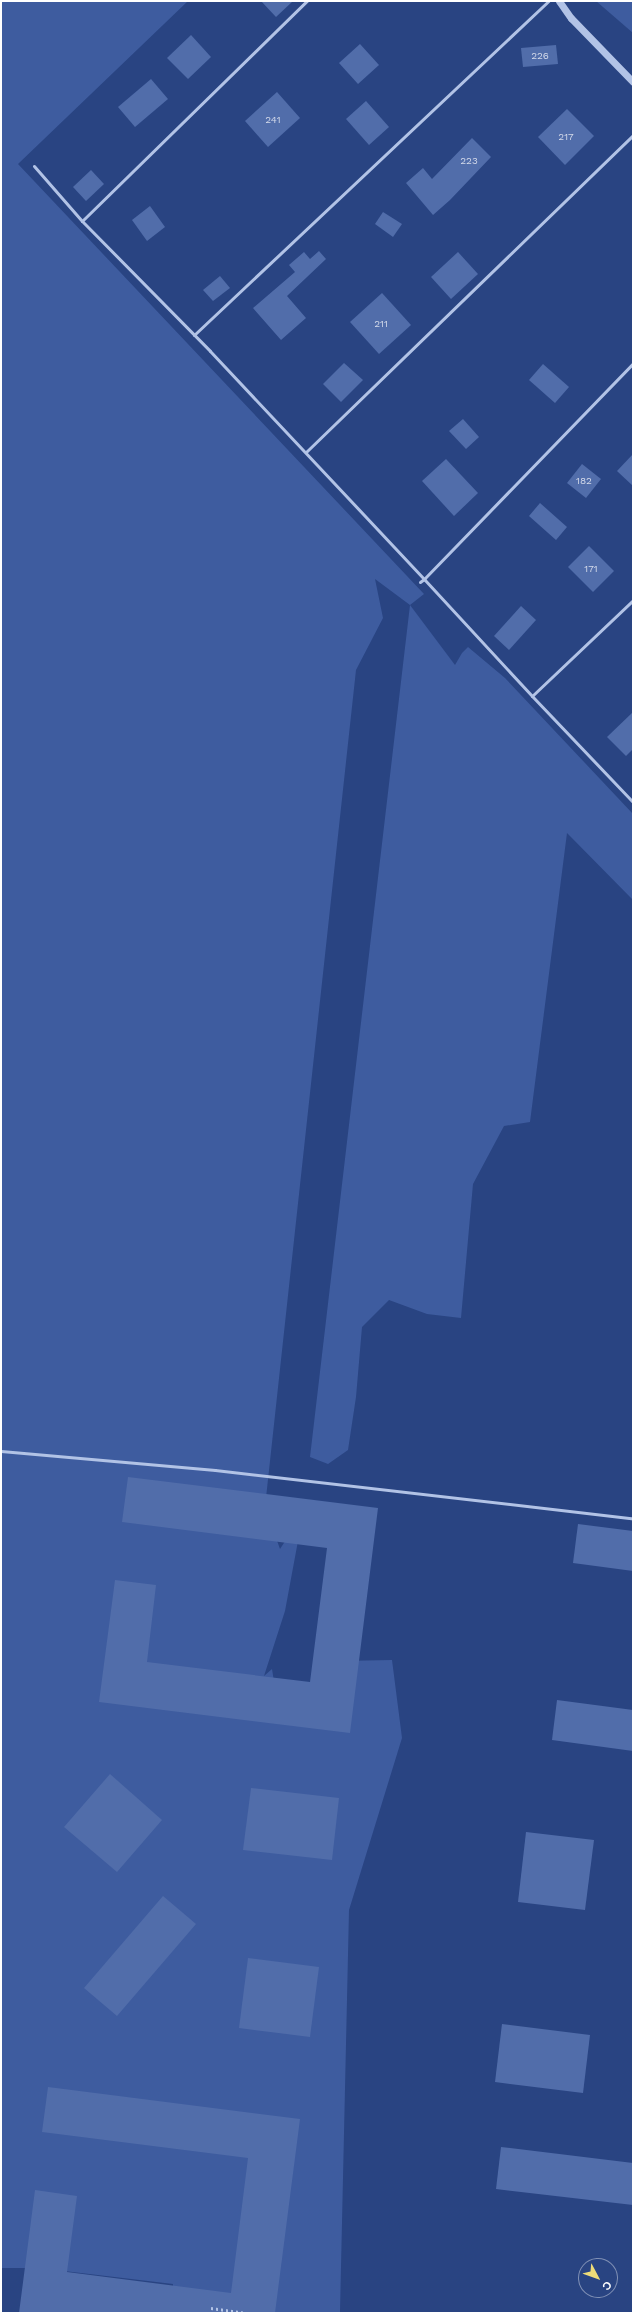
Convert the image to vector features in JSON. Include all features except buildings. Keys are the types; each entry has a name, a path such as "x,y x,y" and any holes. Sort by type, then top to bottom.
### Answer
{"street":[{"path":"559,1 571,18 633,82"}],"lane":[{"path":"82,221 307,1"},
{"path":"194,335 548,1"},
{"path":"306,452 633,135"},
{"path":"34,166 82,221 306,452 532,696 633,802"},
{"path":"420,582 633,363"},
{"path":"532,696 633,600"},
{"path":"1,1451 215,1470 633,1518"}],"path":[{"path":"211,2308 245,2313"}],"shaded area":[{"path":"1,1 188,1 18,164 424,594 410,605 375,579 383,618 356,670 265,1507 280,1549 303,1514 285,1611 264,1676 272,1669 276,1694 310,1723 341,1661 392,1660 402,1738 349,1910 340,2312 173,2313 173,2284 39,2268 1,2268"},
{"path":"596,1 633,1 633,33"},
{"path":"410,605 455,665 462,653 468,647 505,678 633,814 633,900 567,833 530,1122 504,1126 473,1184 461,1318 427,1314 389,1300 362,1327 356,1397 348,1450 328,1464 310,1457"}]}
